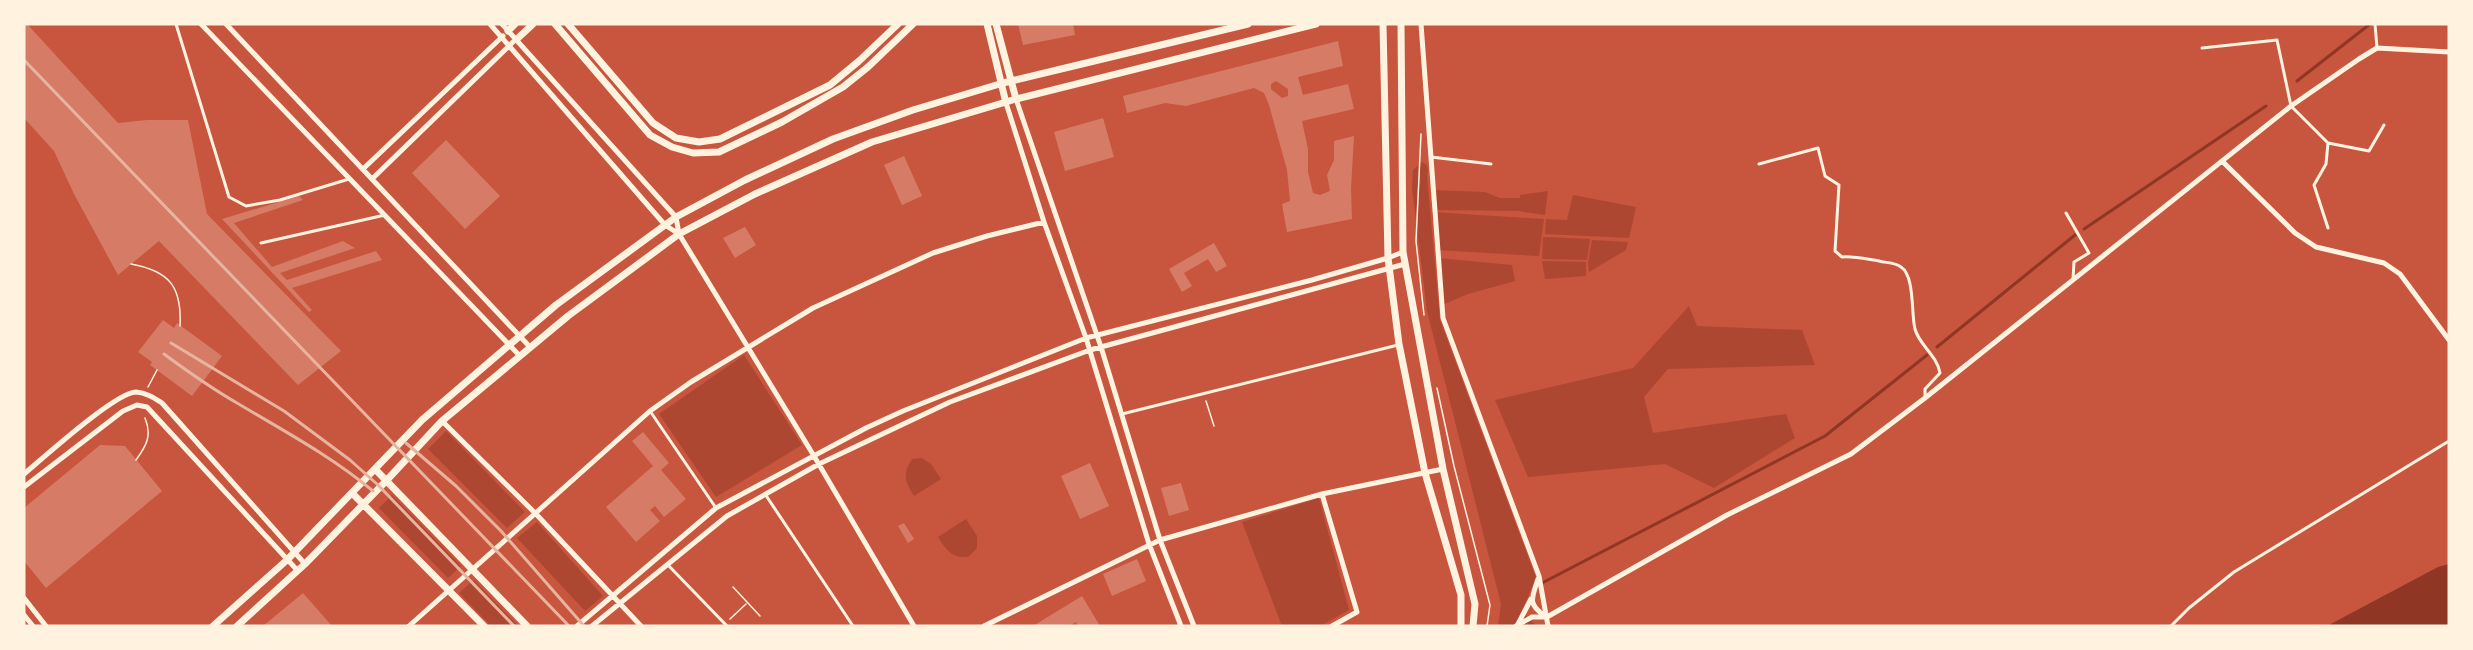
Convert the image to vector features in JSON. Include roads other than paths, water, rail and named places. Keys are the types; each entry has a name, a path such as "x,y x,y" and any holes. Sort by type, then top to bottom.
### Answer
{"street":[{"path":"201,24 519,355"},
{"path":"226,24 530,347"},
{"path":"490,24 665,225 679,234"},
{"path":"502,24 676,217 679,234 749,347 914,626"},
{"path":"363,169 515,24"},
{"path":"372,179 533,24"},
{"path":"555,24 650,135 672,147 693,153 719,152 782,122 843,87 868,67 913,24"},
{"path":"568,24 653,123 676,138 699,142 720,139 830,85 859,61 893,26"},
{"path":"987,24 1006,103 1044,222 1090,350 1149,544 1181,626"},
{"path":"996,24 1016,99 1101,347 1160,540 1194,626"},
{"path":"213,626 287,560 422,420 556,305 676,217 745,180 833,139 913,110 1003,83 1248,24"},
{"path":"237,626 298,571 387,482 442,421 519,355 632,266 679,234 755,194 872,142 1016,99 1316,24"},
{"path":"1383,24 1388,258 1399,344 1425,473 1461,595 1461,626"},
{"path":"1401,24 1403,252 1443,469 1475,604 1473,626"},
{"path":"1421,24 1443,318 1539,576 1548,626"},
{"path":"1516,626 1532,617 1547,617 1727,515 1851,454 1925,398 2291,106 2377,48 2449,52"},
{"path":"2223,162 2295,233 2316,247 2384,263 2400,274 2449,340"},
{"path":"409,626 650,411 691,382 813,308 933,252 1044,222"},
{"path":"577,626 716,508 866,428 937,396 1086,338 1388,258 1403,252"},
{"path":"588,616 593,625 727,516 819,464 950,402 1090,350 1192,320 1405,264"},
{"path":"24,474 115,400 135,392 149,395 162,403 305,564"},
{"path":"24,487 123,411 137,405 147,407 298,571"},
{"path":"442,421 536,514 641,626"},
{"path":"375,468 527,626"},
{"path":"984,626 1160,540 1322,494 1443,469"},
{"path":"352,493 484,626"},
{"path":"1322,494 1357,612 1332,626"},
{"path":"1516,626 1532,599 1539,576"},
{"path":"24,598 46,626"},
{"path":"1532,599 1535,609 1547,617"},
{"path":"24,615 33,626"}],"lane":[{"path":"176,24 229,197 246,206 280,200 351,179"},
{"path":"2374,24 2377,48"},
{"path":"2202,48 2277,40 2291,106 2328,143 2369,152 2384,125"},
{"path":"2328,143 2326,164 2314,185 2328,228"},
{"path":"1759,164 1818,148 1825,176 1839,185 1835,250 1842,257 1852,256 1894,264 1906,272 1910,286 1915,331 1933,357 1940,373 1925,389 1925,398"},
{"path":"1430,157 1491,164"},
{"path":"2066,213 2089,253 2074,262 2073,280"},
{"path":"261,243 386,215"},
{"path":"1121,415 1399,344"},
{"path":"650,411 716,508"},
{"path":"2171,626 2188,608 2234,572 2449,441"},
{"path":"765,494 853,626"},
{"path":"667,564 726,625"}],"waterway":[{"path":"2297,81 2370,24"},
{"path":"2084,229 2266,106"},
{"path":"1937,347 2075,235"},
{"path":"1542,583 1825,436 1927,355"}],"railway":[{"path":"24,60 569,626"},
{"path":"171,343 284,411 350,460 378,485 514,626"},
{"path":"164,354 218,391 324,455 373,491"},
{"path":"406,443 456,486 501,531 584,626"}]}
